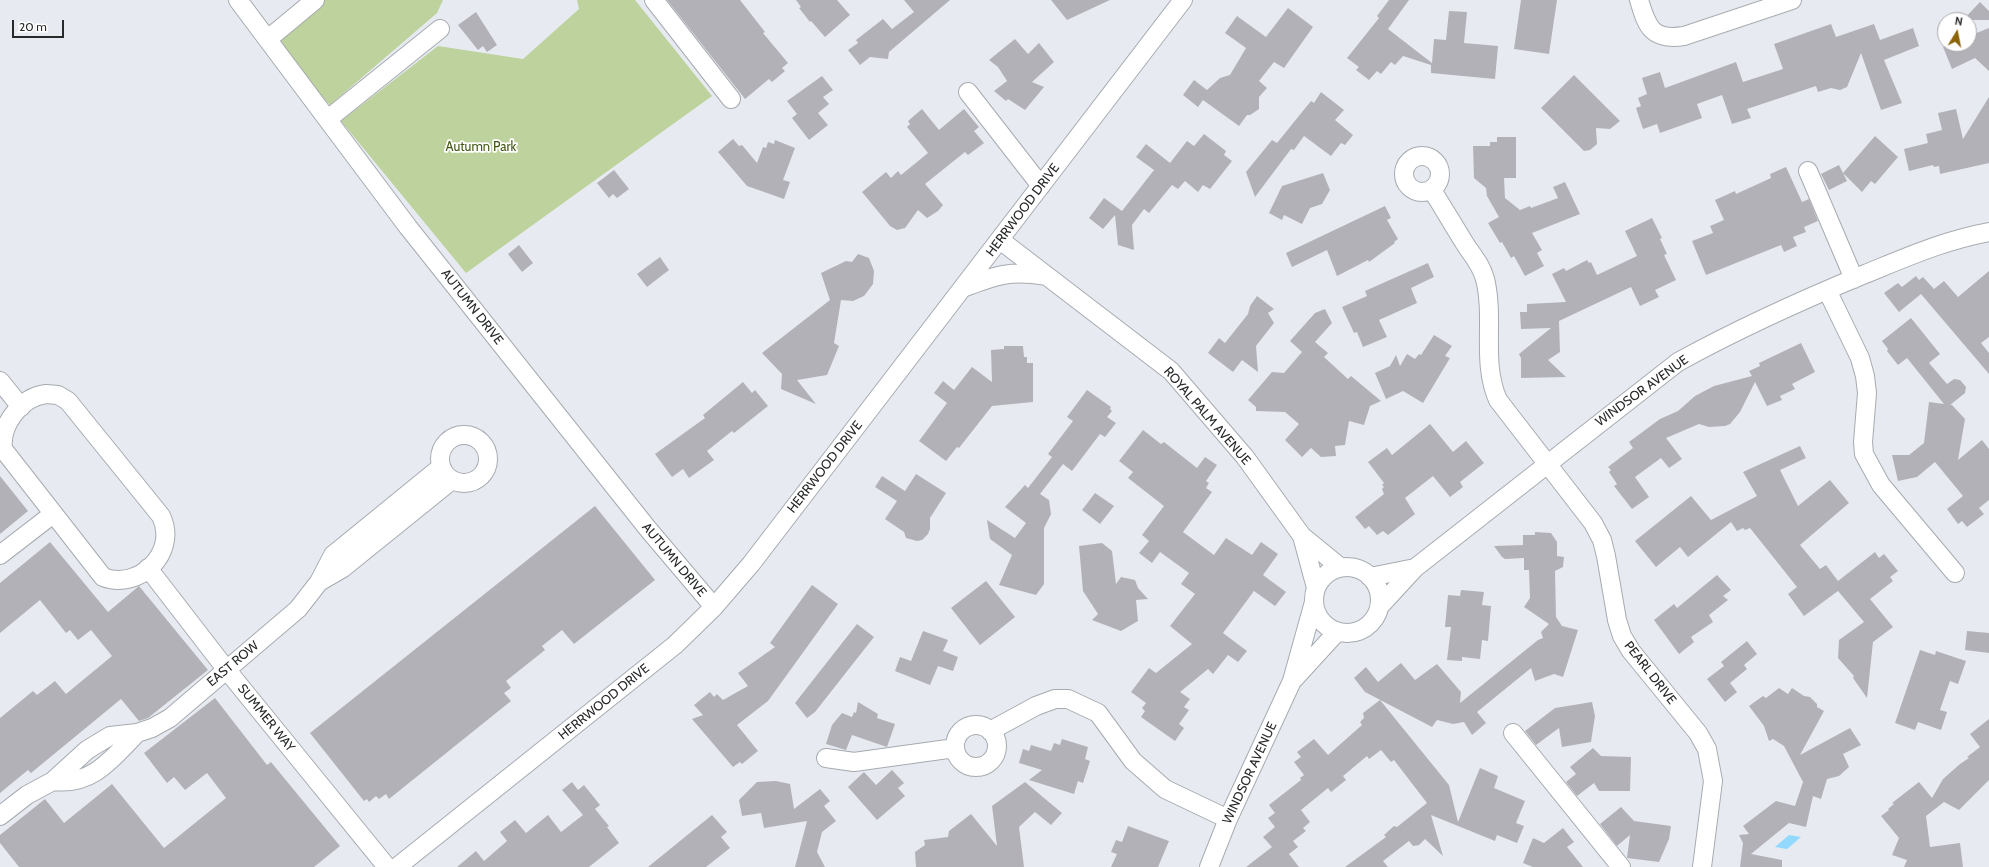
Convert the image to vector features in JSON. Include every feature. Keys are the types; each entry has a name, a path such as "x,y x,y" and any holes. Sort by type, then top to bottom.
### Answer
{"street":[{"path":"268,39 315,0"},
{"path":"654,0 730,98"},
{"name":"HERRWOOD DRIVE","path":"397,867 675,645 714,606 751,564 1183,0"},
{"path":"1639,0 1646,23 1660,36 1670,39 1684,36 1792,0"},
{"name":"AUTUMN DRIVE","path":"242,1 268,39 457,288 648,529 714,606"},
{"path":"328,119 440,29"},
{"path":"968,92 1041,186"},
{"path":"1808,171 1854,279"},
{"name":"PEARL DRIVE","path":"1432,190 1479,265 1485,280 1488,307 1490,372 1492,386 1498,400 1593,523 1602,540 1617,620 1622,636 1631,651 1698,734 1707,749 1712,765 1713,781 1702,867"},
{"name":"WINDSOR AVENUE","path":"1379,607 1415,568 1547,463 1678,362 1707,346 1827,290 1935,245 1989,232"},
{"name":"ROYAL PALM AVENUE","path":"1000,240 1171,371 1245,457 1302,536 1340,567"},
{"path":"963,288 1001,274 1015,272 1047,276"},
{"path":"1827,290 1860,358 1865,376 1867,393 1863,442 1864,454 1881,485 1955,573"},
{"path":"0,381 21,407"},
{"path":"37,395 58,395 68,401 161,516 167,533 166,541 159,558 148,568 130,579 113,581 103,577 53,514 3,449 1,439 4,428 10,418 21,407 37,395"},
{"name":"EAST ROW","path":"0,816 27,795 53,781 86,750 110,736 137,733 152,728 170,718 298,609 319,582 333,555 447,474"},
{"path":"0,554 53,514"},
{"name":"ROYAL PALM AVENUE","path":"1302,536 1315,595"},
{"path":"1340,567 1351,567 1362,570 1370,577 1380,596 1379,607 1375,617 1368,625 1359,630 1348,633 1337,632 1327,627 1320,619 1315,609 1315,595 1321,578 1330,571 1340,567"},
{"name":"SUMMER WAY","path":"148,568 226,669 387,867"},
{"name":"WINDSOR AVENUE","path":"1370,577 1415,568"},
{"name":"WINDSOR AVENUE","path":"1209,867 1228,819 1292,681 1315,595"},
{"name":"WINDSOR AVENUE","path":"1292,681 1337,632"},
{"path":"990,730 1036,706 1055,699 1068,699 1098,713 1133,761 1165,790 1228,819"},
{"path":"977,725 990,730 995,736 996,751 994,758 982,766 974,767 961,761 955,748 955,741 958,734 970,726 977,725"},
{"path":"1514,733 1621,867"},
{"path":"826,758 854,762 955,748"}],"green space":[{"path":"319,0 443,0 437,13 330,105 268,39"},
{"name":"Autumn Park","path":"577,0 635,0 712,96 466,273 341,121 438,46 523,59 579,9"}],"water":[{"path":"1789,835 1801,837 1787,849 1775,847"}],"building":[{"path":"667,0 740,0 765,32 763,33 788,63 782,68 785,71 772,82 769,79 745,99"},
{"path":"796,0 837,0 850,15 825,37 799,8 801,7"},
{"path":"904,0 950,0 889,52 888,59 870,57 860,65 848,50 858,43 856,40 883,19 892,29 914,12"},
{"path":"1051,0 1110,0 1067,20"},
{"path":"1389,0 1409,0 1388,29 1432,63 1434,39 1446,40 1449,11 1467,12 1464,43 1498,46 1495,79 1431,73 1431,65 1403,56 1395,65 1391,62 1381,74 1377,71 1369,80 1356,70 1359,67 1347,58 1379,18 1377,16"},
{"path":"1521,0 1557,0 1549,54 1514,49"},
{"path":"1980,2 1989,11 1989,20 1977,20 1977,12 1971,12"},
{"path":"1288,8 1313,27 1284,68 1274,62 1259,81 1267,88 1259,97 1259,109 1250,115 1247,115 1239,126 1203,100 1198,107 1183,95 1194,80 1207,90 1220,78 1230,75 1246,48 1225,33 1237,16 1266,37"},
{"path":"476,12 497,45 487,52 483,46 478,50 458,25"},
{"path":"1831,24 1836,37 1874,24 1880,40 1913,28 1919,46 1884,60 1902,103 1881,110 1861,53 1847,87 1840,90 1831,88 1818,92 1816,86 1747,109 1751,118 1732,124 1722,95 1697,104 1702,118 1660,133 1657,124 1643,129 1636,108 1641,106 1638,98 1647,94 1642,78 1660,72 1665,88 1736,62 1743,82 1783,69 1774,44"},
{"path":"1989,28 1989,71 1975,58 1952,69 1945,52 1977,52 1977,33"},
{"path":"1015,39 1028,54 1039,43 1054,62 1032,82 1044,87 1025,110 1008,99 1006,101 994,91 1007,81 998,67 989,60"},
{"path":"1574,75 1620,121 1610,129 1596,128 1597,144 1590,150 1584,151 1541,108"},
{"path":"822,76 833,90 823,97 829,104 818,113 828,125 809,140 792,118 797,114 787,101"},
{"path":"1321,92 1344,110 1335,120 1353,135 1345,145 1341,143 1331,156 1304,136 1294,150 1291,149 1255,197 1246,172 1272,140 1277,143 1311,101 1314,103"},
{"path":"1989,97 1989,163 1940,174 1939,166 1934,167 1933,165 1909,171 1904,149 1928,143 1926,134 1942,130 1938,113 1956,109 1963,139"},
{"path":"922,109 939,130 964,109 979,127 974,131 984,143 968,155 965,152 925,184 943,205 938,211 927,218 918,210 905,228 897,230 890,226 862,192 886,172 891,178 898,171 901,175 928,153 907,127 910,124 908,121"},
{"path":"1204,134 1226,151 1224,155 1232,161 1210,189 1203,185 1198,192 1185,181 1178,189 1172,185 1149,213 1144,209 1132,225 1134,250 1118,245 1115,215 1103,229 1089,218 1104,198 1122,211 1154,170 1136,157 1146,144 1170,163 1187,141 1194,146"},
{"path":"1875,136 1898,157 1875,184 1871,181 1862,192 1843,173"},
{"path":"1497,137 1516,137 1516,178 1504,178 1505,198 1520,210 1530,206 1531,208 1558,198 1553,187 1565,182 1580,214 1532,233 1542,250 1537,253 1544,266 1525,276 1514,256 1511,258 1502,242 1500,243 1488,223 1499,217 1487,196 1486,188 1474,178 1473,146 1490,146 1490,142 1497,142"},
{"path":"733,139 739,146 742,145 757,163 763,147 766,148 768,142 774,144 775,140 795,148 783,180 790,182 784,199 747,186 718,152"},
{"path":"1839,165 1847,181 1829,190 1821,174"},
{"path":"1786,167 1802,202 1809,199 1818,221 1804,227 1806,232 1793,237 1797,246 1784,252 1781,245 1706,275 1692,241 1713,233 1710,226 1724,220 1715,200 1735,191 1736,194 1771,178 1770,174"},
{"path":"614,170 629,189 617,198 613,194 609,198 597,183"},
{"path":"1323,173 1330,190 1322,204 1310,208 1302,224 1284,215 1282,220 1269,213 1282,186"},
{"path":"1385,206 1391,218 1387,220 1398,239 1394,242 1395,243 1369,262 1368,260 1337,276 1327,250 1292,267 1286,253"},
{"path":"1652,218 1662,238 1660,239 1667,254 1664,255 1676,280 1655,290 1659,297 1640,306 1631,287 1559,321 1560,352 1548,360 1566,377 1521,378 1521,358 1519,354 1551,328 1521,329 1520,312 1527,312 1527,304 1566,302 1552,274 1564,268 1566,271 1587,260 1589,263 1591,262 1597,275 1637,256 1625,231"},
{"path":"519,245 533,263 522,272 508,254"},
{"path":"858,254 869,258 874,271 873,284 864,296 853,301 841,300 834,343 839,346 827,375 797,380 816,404 781,389 782,374 762,353 830,300 821,273 846,261 852,262"},
{"path":"660,257 669,270 647,287 637,274"},
{"path":"1428,263 1434,277 1411,288 1417,303 1379,320 1387,337 1363,347 1357,332 1354,333 1342,307 1367,296 1365,291"},
{"path":"1989,271 1989,337 1981,343 1989,353 1989,374 1921,294 1899,312 1884,293 1898,283 1902,287 1916,276 1919,280 1923,277 1934,289 1944,281 1958,297"},
{"path":"1257,296 1274,309 1268,313 1274,323 1256,346 1258,372 1242,360 1233,372 1208,353 1219,338 1225,343 1248,314 1250,306"},
{"path":"1325,309 1332,323 1315,342 1328,353 1324,357 1348,379 1351,376 1381,401 1370,406 1364,425 1349,421 1345,445 1335,446 1336,456 1321,457 1311,448 1302,457 1285,440 1299,424 1285,412 1256,411 1256,407 1248,400 1272,372 1284,373 1302,352 1290,341 1315,313"},
{"path":"1911,318 1940,354 1929,363 1947,384 1954,379 1960,380 1966,387 1965,393 1950,405 1952,405 1965,419 1958,460 1982,440 1989,449 1989,500 1979,508 1984,514 1967,527 1962,521 1958,524 1947,509 1963,496 1935,462 1917,477 1898,481 1892,455 1909,455 1924,443 1929,402 1944,404 1907,358 1898,365 1887,351 1888,349 1882,341"},
{"path":"1434,335 1452,346 1445,356 1450,358 1423,403 1403,391 1386,399 1375,373 1390,366 1396,355 1400,366 1407,354 1415,359 1419,354 1421,355"},
{"path":"1801,343 1815,372 1792,384 1795,389 1780,396 1782,400 1767,406 1755,382 1740,412 1730,424 1725,426 1709,427 1699,424 1666,438 1682,459 1669,468 1661,458 1635,477 1649,497 1632,509 1614,486 1617,484 1609,472 1611,470 1608,467 1633,448 1629,442 1660,419 1678,411 1695,396 1714,386 1752,376 1749,371 1760,366 1759,363"},
{"path":"1004,346 1023,346 1024,357 1027,357 1027,363 1033,363 1033,402 992,406 959,448 957,447 946,461 919,441 947,403 934,393 943,381 954,390 972,367 992,382 991,350 1004,349"},
{"path":"743,382 752,393 755,390 768,406 734,433 732,431 707,451 714,460 689,478 683,469 672,477 655,454 705,418 703,415"},
{"path":"1087,390 1111,407 1110,409 1112,411 1107,417 1116,423 1105,437 1100,434 1072,471 1063,464 1040,494 1049,500 1051,514 1044,528 1044,584 1036,595 999,585 1012,555 990,539 987,520 1015,538 1026,523 1005,507 1025,485 1028,488 1052,457 1048,454 1073,421 1067,417"},
{"path":"1430,424 1453,452 1466,441 1484,463 1460,482 1463,487 1450,497 1433,476 1405,498 1415,514 1388,535 1383,531 1377,535 1369,526 1365,529 1355,517 1384,494 1382,489 1384,487 1382,485 1384,483 1368,462 1387,448 1392,455"},
{"path":"1143,430 1161,444 1164,442 1197,468 1205,457 1217,465 1206,481 1209,483 1206,488 1212,492 1183,532 1214,555 1226,538 1252,555 1261,542 1278,554 1263,575 1286,592 1275,606 1254,591 1223,633 1247,651 1238,662 1228,655 1213,674 1208,669 1180,692 1190,699 1184,707 1189,710 1179,724 1184,728 1175,741 1141,717 1145,711 1142,708 1146,703 1131,692 1149,668 1156,673 1192,644 1170,626 1195,594 1181,584 1189,573 1160,552 1152,563 1139,553 1149,541 1142,535 1164,506 1128,478 1133,472 1119,461"},
{"path":"1800,446 1806,458 1780,470 1798,506 1830,480 1849,503 1800,545 1820,569 1826,565 1838,581 1875,552 1879,558 1884,554 1898,571 1890,577 1893,581 1870,599 1893,627 1873,642 1867,698 1853,678 1854,676 1838,658 1839,640 1864,622 1838,591 1804,616 1788,594 1797,587 1750,528 1745,530 1743,528 1737,531 1731,522 1688,557 1680,547 1656,567 1635,541 1691,496 1711,520 1757,496 1743,472"},
{"path":"916,474 946,493 930,518 930,529 928,534 922,540 917,541 906,538 904,532 885,519 897,501 875,487 882,476 905,491"},
{"path":"0,476 28,511 0,534"},
{"path":"1095,493 1114,506 1100,524 1082,510"},
{"path":"595,506 655,580 574,644 562,630 542,646 545,650 506,681 511,688 504,693 511,701 389,799 386,794 379,799 376,796 369,802 367,799 364,801 310,733"},
{"path":"1535,532 1551,533 1557,542 1557,556 1564,557 1563,567 1555,571 1556,617 1562,626 1578,630 1563,677 1554,674 1535,681 1531,668 1477,712 1486,723 1472,735 1464,722 1453,724 1437,720 1432,727 1365,692 1354,678 1366,667 1378,682 1401,663 1415,680 1437,664 1461,692 1460,703 1538,640 1543,638 1541,632 1549,624 1524,607 1530,598 1529,570 1524,570 1524,558 1505,559 1494,546 1523,545 1523,535 1535,535"},
{"path":"50,542 108,612 139,586 208,670 148,718 139,721 121,699 31,773 28,770 0,793 0,718 33,691 37,695 55,681 66,694 112,656 91,630 78,640 70,630 66,633 40,600 0,633 0,583"},
{"path":"1102,543 1112,551 1116,584 1121,577 1135,580 1138,588 1148,599 1136,600 1138,621 1121,631 1092,620 1098,614 1083,591 1079,546"},
{"path":"1717,575 1731,590 1723,596 1728,600 1709,615 1713,622 1691,637 1694,642 1679,654 1654,620 1674,604 1677,608"},
{"path":"986,581 1015,617 980,645 951,608"},
{"path":"812,585 838,604 768,701 737,725 758,751 742,764 740,762 733,767 692,719 703,715 694,705 710,692 714,697 717,694 723,700 748,686 738,673 775,647 770,643"},
{"path":"1461,590 1484,592 1482,605 1491,606 1488,641 1482,640 1480,659 1462,657 1462,661 1447,660 1451,627 1445,627 1448,595 1460,596"},
{"path":"857,624 874,637 815,712 807,718 795,703"},
{"path":"923,631 948,640 943,651 958,657 953,671 938,666 930,685 895,671 900,657 911,661"},
{"path":"1967,631 1989,633 1989,653 1965,650"},
{"path":"1747,641 1757,654 1744,665 1747,669 1730,683 1737,692 1725,702 1707,679 1724,666 1721,662"},
{"path":"1920,650 1935,655 1936,651 1966,661 1958,684 1950,681 1940,710 1947,712 1941,730 1918,722 1915,730 1895,723"},
{"path":"1779,688 1788,694 1792,688 1804,696 1810,697 1817,704 1817,707 1824,711 1800,755 1850,728 1861,745 1843,754 1849,767 1839,776 1827,779 1821,799 1813,796 1806,827 1789,823 1751,854 1782,860 1782,867 1740,867 1743,843 1739,835 1749,834 1743,826 1776,801 1795,806 1803,782 1784,746 1773,739 1769,741 1764,726 1749,706 1763,696 1766,698"},
{"path":"215,698 267,765 271,762 340,846 314,867 19,867 0,843 0,835 45,799 64,823 112,784 164,848 226,798 207,773 185,790 174,777 167,783 144,753"},
{"path":"1380,700 1449,785 1458,822 1480,768 1498,776 1494,788 1525,801 1516,823 1524,826 1517,843 1497,835 1495,841 1431,815 1443,856 1425,839 1419,845 1413,846 1409,841 1383,861 1388,867 1345,867 1386,837 1384,835 1394,826 1397,827 1427,803 1394,760 1391,762 1381,750 1369,759 1367,756 1343,776 1346,780 1331,792 1328,788 1301,810 1310,822 1303,828 1306,831 1293,841 1298,847 1289,854 1299,867 1246,867 1272,847 1263,837 1275,827 1268,818 1275,813 1269,805 1301,780 1300,778 1304,775 1294,762 1301,757 1297,752 1314,739 1328,755 1362,725 1360,722 1364,718 1363,713"},
{"path":"858,702 878,714 877,718 895,724 887,747 852,735 846,750 826,744 832,725 842,713 852,717 854,712 856,713"},
{"path":"1592,702 1595,716 1591,742 1562,747 1559,728 1536,745 1525,731 1555,708"},
{"path":"1989,719 1989,780 1959,810 1944,802 1926,816 1930,847 1960,843 1963,867 1904,867 1907,860 1892,855 1899,838 1881,816 1894,804 1892,803 1919,782 1932,798 1943,779 1980,747 1970,734"},
{"path":"1062,739 1088,747 1085,759 1090,761 1083,783 1078,781 1074,794 1029,780 1042,770 1019,763 1023,749 1029,751 1031,745 1051,751 1054,743 1060,745"},
{"path":"1593,748 1601,756 1631,757 1630,791 1599,791 1594,783 1577,796 1566,782 1576,774 1570,767"},
{"path":"892,770 904,783 898,788 905,796 877,820 848,787 864,772 876,785"},
{"path":"776,781 790,784 794,809 820,789 830,801 824,806 836,821 822,832 817,852 825,867 795,867 807,821 764,828 761,813 742,816 739,800 757,782"},
{"path":"572,782 578,790 584,785 600,805 595,809 609,826 607,827 619,843 589,867 457,867 476,851 484,861 507,841 500,832 515,820 526,833 548,815 561,832 583,815 562,790"},
{"path":"1025,782 1062,813 1051,825 1035,812 1019,827 1024,867 916,867 915,852 925,845 924,840 948,837 949,831 971,814 997,846 992,806"},
{"path":"1621,807 1634,821 1671,826 1669,839 1659,862 1627,858 1630,835 1617,846 1600,824"},
{"path":"712,815 727,832 721,837 730,848 706,867 648,867"},
{"path":"1128,826 1169,841 1158,867 1111,867 1117,854 1111,852 1116,840 1122,842"},
{"path":"1563,828 1574,842 1567,847 1583,867 1533,867 1523,863 1533,838 1544,843"}]}
